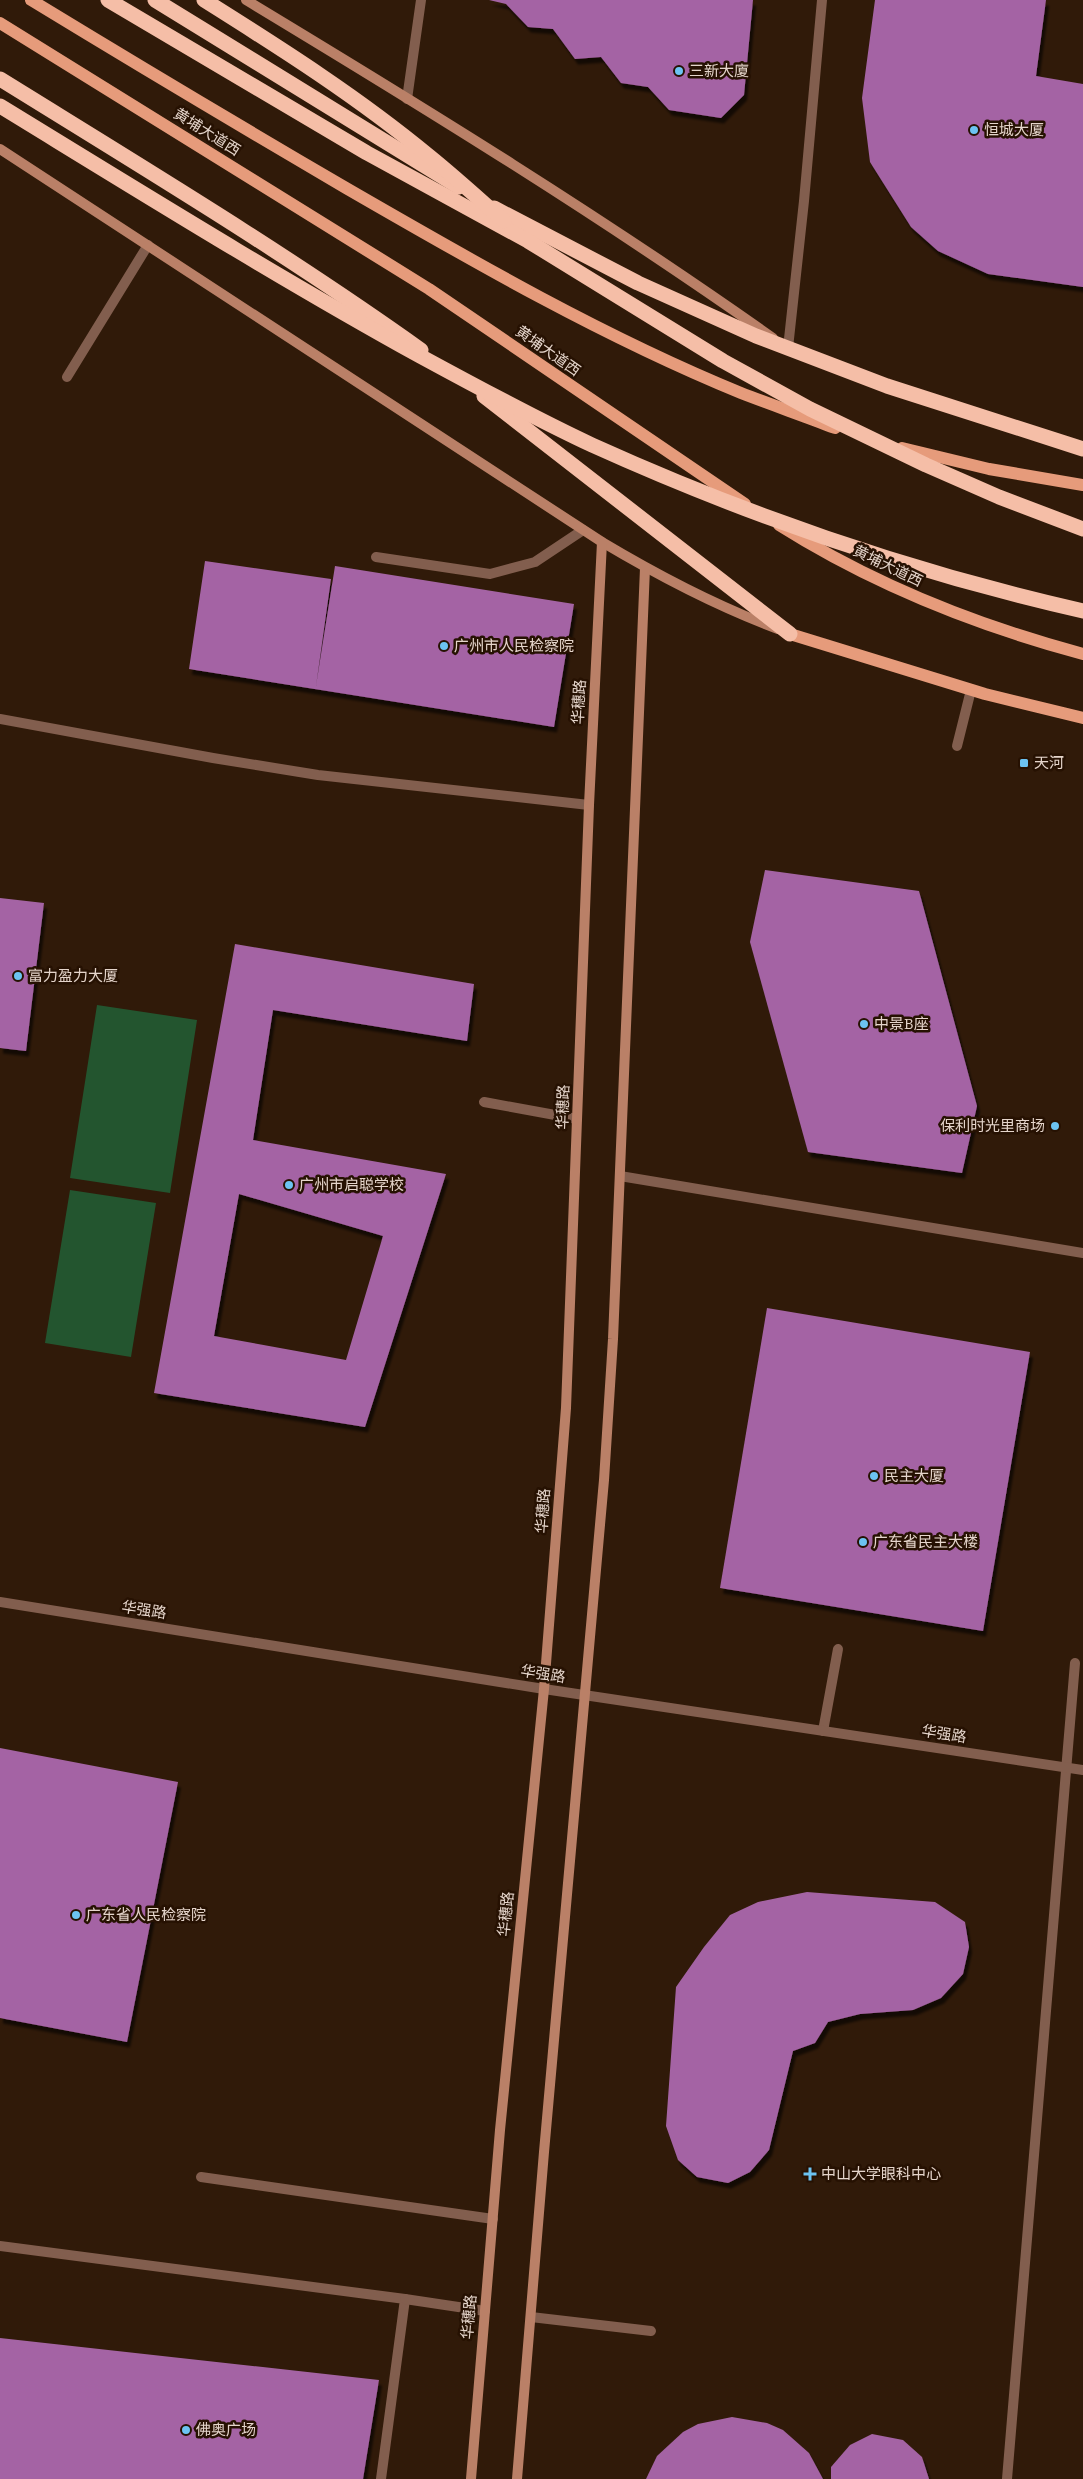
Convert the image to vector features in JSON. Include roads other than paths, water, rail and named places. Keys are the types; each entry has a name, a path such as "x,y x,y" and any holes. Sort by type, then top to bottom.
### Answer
{"highway":[{"path":"108,0 367,153 528,241 723,361 810,409 926,465 999,497 1083,529"},
{"path":"155,0 500,212 638,284 788,348 913,394 1083,449"},
{"path":"204,0 297,59 367,108 429,156 528,241"},
{"path":"0,79 245,231 360,306 522,423 790,634"},
{"path":"0,106 293,284 471,384 589,443 662,476 837,541 937,574 1083,611"}],"main road":[{"name":"黄埔大道西","path":"33,1 180,91 412,226 549,300 697,373 740,392 844,431 911,451 989,469 1083,485"},
{"name":"黄埔大道西","path":"0,23 429,290 673,456 794,535 852,568 953,614 1026,639 1083,654"},
{"path":"790,634 971,690 1083,718"}],"street":[{"path":"246,0 407,99 661,260 788,348 804,201 822,0"},
{"path":"407,99 421,0"},
{"path":"0,149 602,542 645,568 730,611 790,634"},
{"path":"67,377 148,245"},
{"path":"376,557 490,574 535,562 583,530"},
{"name":"华穗路","path":"471,2479 493,2219 544,1689 566,1408 589,805 602,542"},
{"path":"517,2479 604,1480 620,1176 645,568"},
{"path":"957,746 971,690"},
{"path":"0,719 318,775 589,805"},
{"path":"484,1102 577,1119"},
{"path":"620,1176 1083,1253"},
{"name":"华强路","path":"0,1602 544,1689 1083,1770"},
{"path":"823,1731 838,1649"},
{"path":"1007,2479 1075,1663"},
{"path":"201,2178 493,2219"},
{"path":"0,2246 485,2311"},
{"path":"381,2479 405,2299"},
{"path":"531,2317 651,2331"}],"place":[{"name":"三新大廈","path":"679,71"},
{"name":"恒城大厦","path":"974,130"},
{"name":"广州市人民检察院","path":"444,646"},
{"name":"天河","path":"1024,763"},
{"name":"富力盈力大厦","path":"18,976"},
{"name":"中景B座","path":"864,1024"},
{"name":"保利时光里商场","path":"1055,1126"},
{"name":"广州市启聪学校","path":"289,1185"},
{"name":"民主大厦","path":"874,1476"},
{"name":"广东省民主大楼","path":"863,1542"},
{"name":"广东省人民检察院","path":"76,1915"},
{"name":"中山大学眼科中心","path":"810,2174"},
{"name":"佛奥广场","path":"186,2430"}]}
